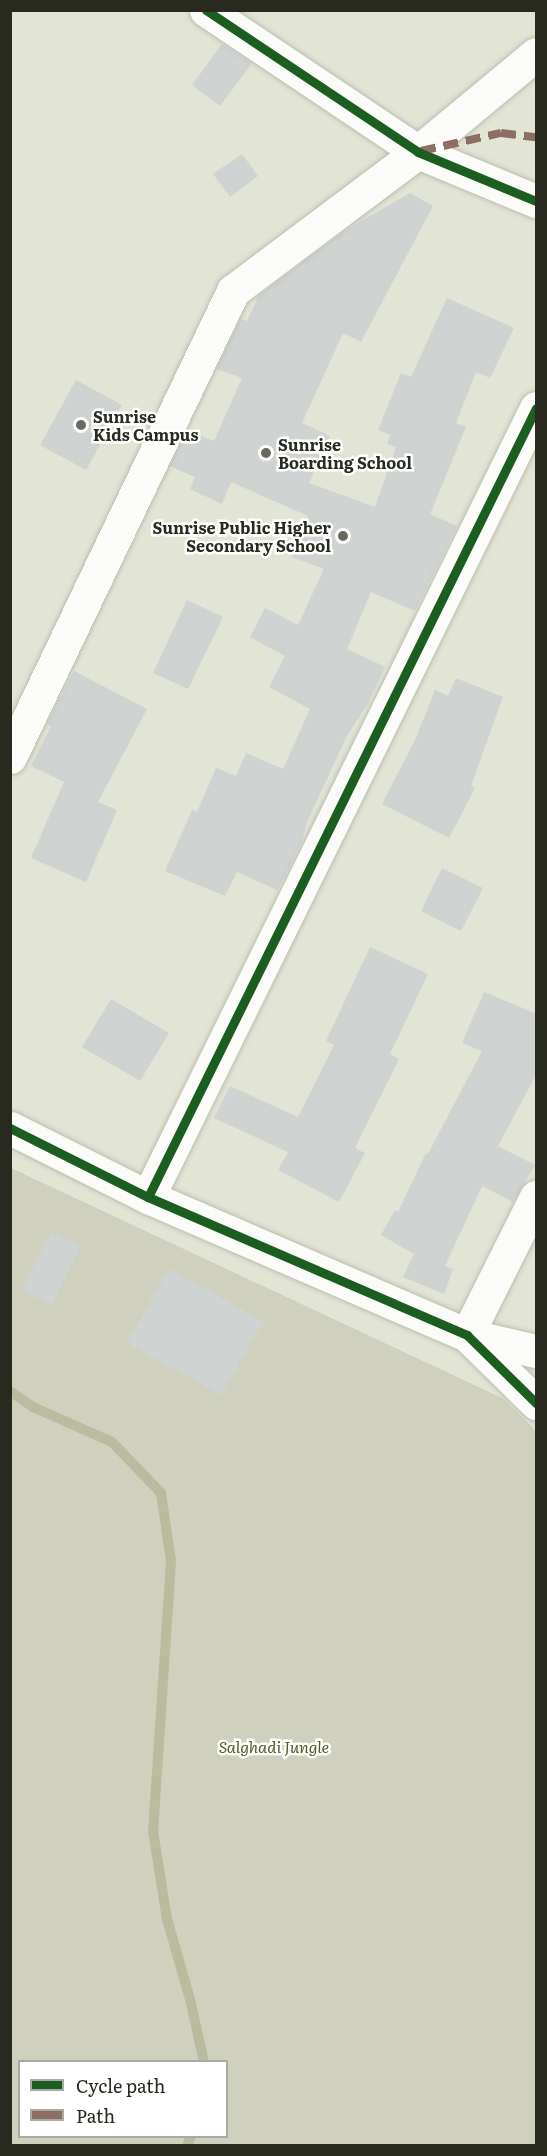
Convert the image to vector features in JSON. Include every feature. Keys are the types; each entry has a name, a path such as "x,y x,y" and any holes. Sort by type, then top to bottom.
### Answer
{"street":[{"path":"206,10 418,152 537,201"},
{"path":"10,757 233,291 418,152 537,54"},
{"path":"148,1197 537,408"},
{"path":"10,1128 148,1197 467,1335 537,1350"},
{"path":"467,1335 537,1197"},
{"path":"467,1335 537,1402"}],"green space":[{"name":"Salghadi Jungle","path":"11,1168 504,1399 536,1431 536,2145 11,2146"}],"building":[{"path":"222,44 252,63 220,106 192,85"},
{"path":"242,154 258,176 230,197 213,174"},
{"path":"410,193 433,206 361,342 343,333 302,423 330,436 309,483 375,507 396,447 387,444 390,435 378,430 401,373 411,377 447,298 514,328 490,378 476,372 456,423 466,427 430,514 457,526 415,611 371,592 347,649 385,667 368,703 347,736 307,822 302,841 286,874 277,890 237,872 225,896 165,871 192,810 197,812 216,768 236,776 246,753 283,769 310,709 269,687 285,656 250,637 265,608 298,625 324,569 292,557 308,516 231,482 222,504 190,489 195,477 170,466 187,430 214,441 242,378 217,369 240,319 247,321 259,295 343,232"},
{"name":"Sunrise Kids Campus","path":"76,380 122,405 86,470 40,445"},
{"path":"187,600 223,617 188,689 153,673"},
{"path":"74,671 147,709 98,802 117,810 86,882 31,858 64,782 31,766 51,726 47,724"},
{"path":"456,678 503,697 471,786 475,788 449,838 382,804 416,738 435,690 448,696"},
{"path":"442,868 483,888 461,931 421,911"},
{"path":"370,947 428,974 390,1054 399,1059 355,1148 365,1153 339,1202 278,1170 288,1152 214,1118 230,1086 298,1117 334,1045 326,1041"},
{"path":"484,992 537,1014 537,1073 498,1146 535,1165 513,1202 482,1186 445,1266 453,1269 444,1294 403,1277 414,1254 381,1235 395,1210 398,1212 426,1153 428,1154 482,1051 462,1043"},
{"path":"111,999 169,1033 140,1081 82,1047"},
{"path":"51,1231 81,1247 52,1305 22,1290"},
{"path":"169,1269 263,1321 221,1395 127,1343"}],"waterway":[{"path":"10,1391 33,1407 112,1442 161,1493 171,1561 153,1831 167,1919 190,1999 204,2060"},
{"path":"187,2146 190,2138"}],"marked path":[{"path":"421,151 501,133 536,137"}],"cycle path":[{"path":"206,10 418,152 536,201"},
{"path":"148,1197 536,408"},
{"path":"10,1128 148,1197 467,1335 536,1403"}],"place":[{"name":"Sunrise Kids Campus","path":"81,425"},
{"name":"Sunrise Boarding School","path":"266,453"},
{"name":"Sunrise Public Higher Secondary School","path":"343,536"}]}
